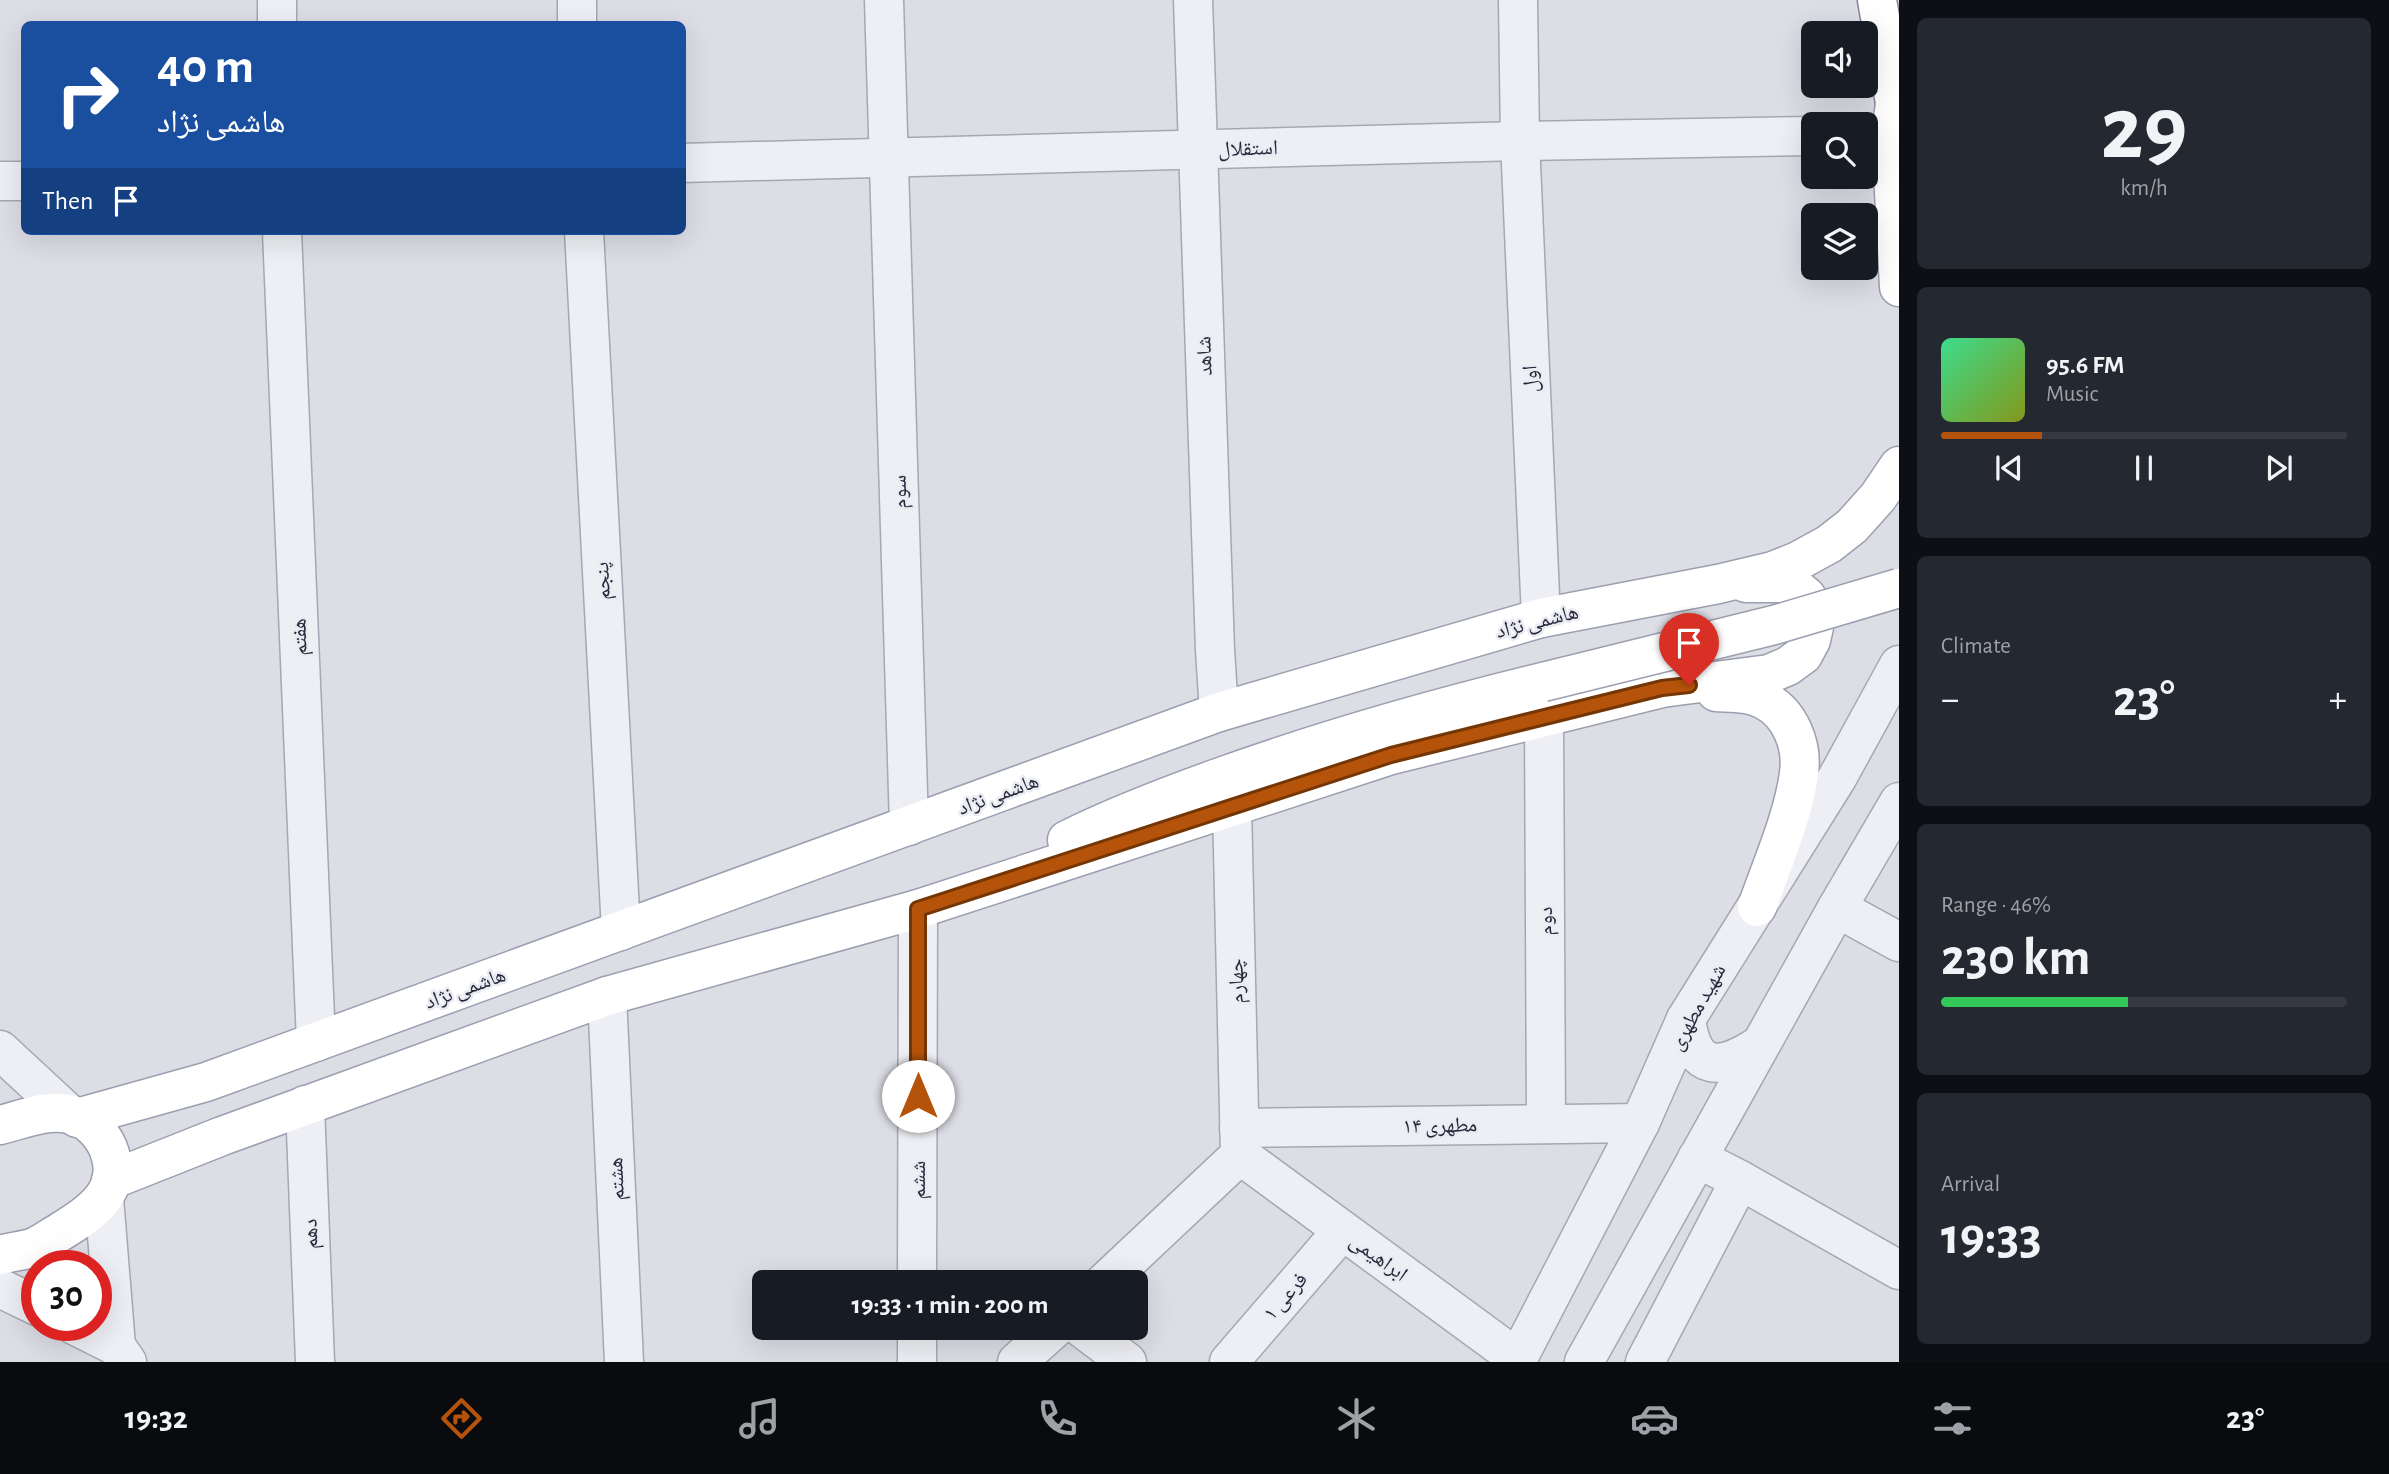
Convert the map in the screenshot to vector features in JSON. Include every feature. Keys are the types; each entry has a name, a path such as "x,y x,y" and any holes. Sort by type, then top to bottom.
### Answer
{"main road":[{"path":"1877,0 1888,116 1899,287"},
{"name":"هاشمی نژاد","path":"0,1125 48,1113 73,1116 206,1082 1220,712 1541,618 1718,584 1773,570 1798,561 1829,544 1852,526 1878,497 1899,466"},
{"path":"990,886 1051,847 1148,803 1391,720 1769,674 1788,666 1802,655 1811,640 1814,627 1814,609 1806,596 1796,588 1781,583 1718,584"},
{"path":"108,1189 305,1105 607,996 918,909 1391,755 1543,700 1774,625 1899,588"},
{"path":"1662,688 1745,694 1765,700 1783,714 1797,737 1800,772 1789,814 1757,907"},
{"path":"0,1255 34,1247 90,1214 108,1189 111,1157 103,1138 88,1122 73,1116"}],"street":[{"path":"277,0 277,21"},
{"path":"577,0 578,21"},
{"path":"884,0 888,158"},
{"name":"شاهد","path":"1193,0 1215,650 1220,712"},
{"path":"1518,0 1520,141"},
{"name":"استقلال","path":"686,163 1801,136"},
{"name":"اول","path":"1520,141 1541,618"},
{"name":"سوم","path":"888,158 909,827"},
{"path":"0,181 21,181"},
{"name":"هفتم","path":"282,235 316,1042"},
{"name":"پنجم","path":"584,235 621,931"},
{"name":"شهید مطهری","path":"1517,1361 1640,1123 1686,1019 1837,778 1899,665"},
{"name":"دوم","path":"1543,700 1546,1124"},
{"path":"1837,778 1899,707"},
{"path":"1584,1362 1836,908 1899,802"},
{"name":"چهارم","path":"1232,806 1239,1141"},
{"path":"1836,908 1899,942"},
{"name":"ششم","path":"917,1270 918,909"},
{"name":"هشتم","path":"607,996 624,1362"},
{"path":"1686,1019 1689,1040 1696,1055 1709,1062 1725,1062 1741,1057 1760,1045"},
{"path":"0,1050 73,1116"},
{"name":"دهم","path":"305,1105 315,1362"},
{"name":"مطهری ۱۴","path":"1239,1141 1546,1124 1640,1123"},
{"path":"1116,1270 1239,1141"},
{"name":"ابراهیمی","path":"1239,1141 1342,1231 1517,1361"},
{"path":"1697,1158 1899,1270"},
{"path":"1646,1362 1740,1180"},
{"path":"108,1189 122,1354"},
{"name":"فرعی ۱","path":"1228,1362 1342,1231"},
{"path":"0,1288 21,1298"},
{"path":"917,1340 917,1362"},
{"path":"1017,1362 1042,1340"},
{"path":"1098,1340 1127,1362"},
{"path":"100,1341 122,1354"}],"route":[{"path":"918,1096 918,909 1391,755 1662,688 1689,685"}]}
